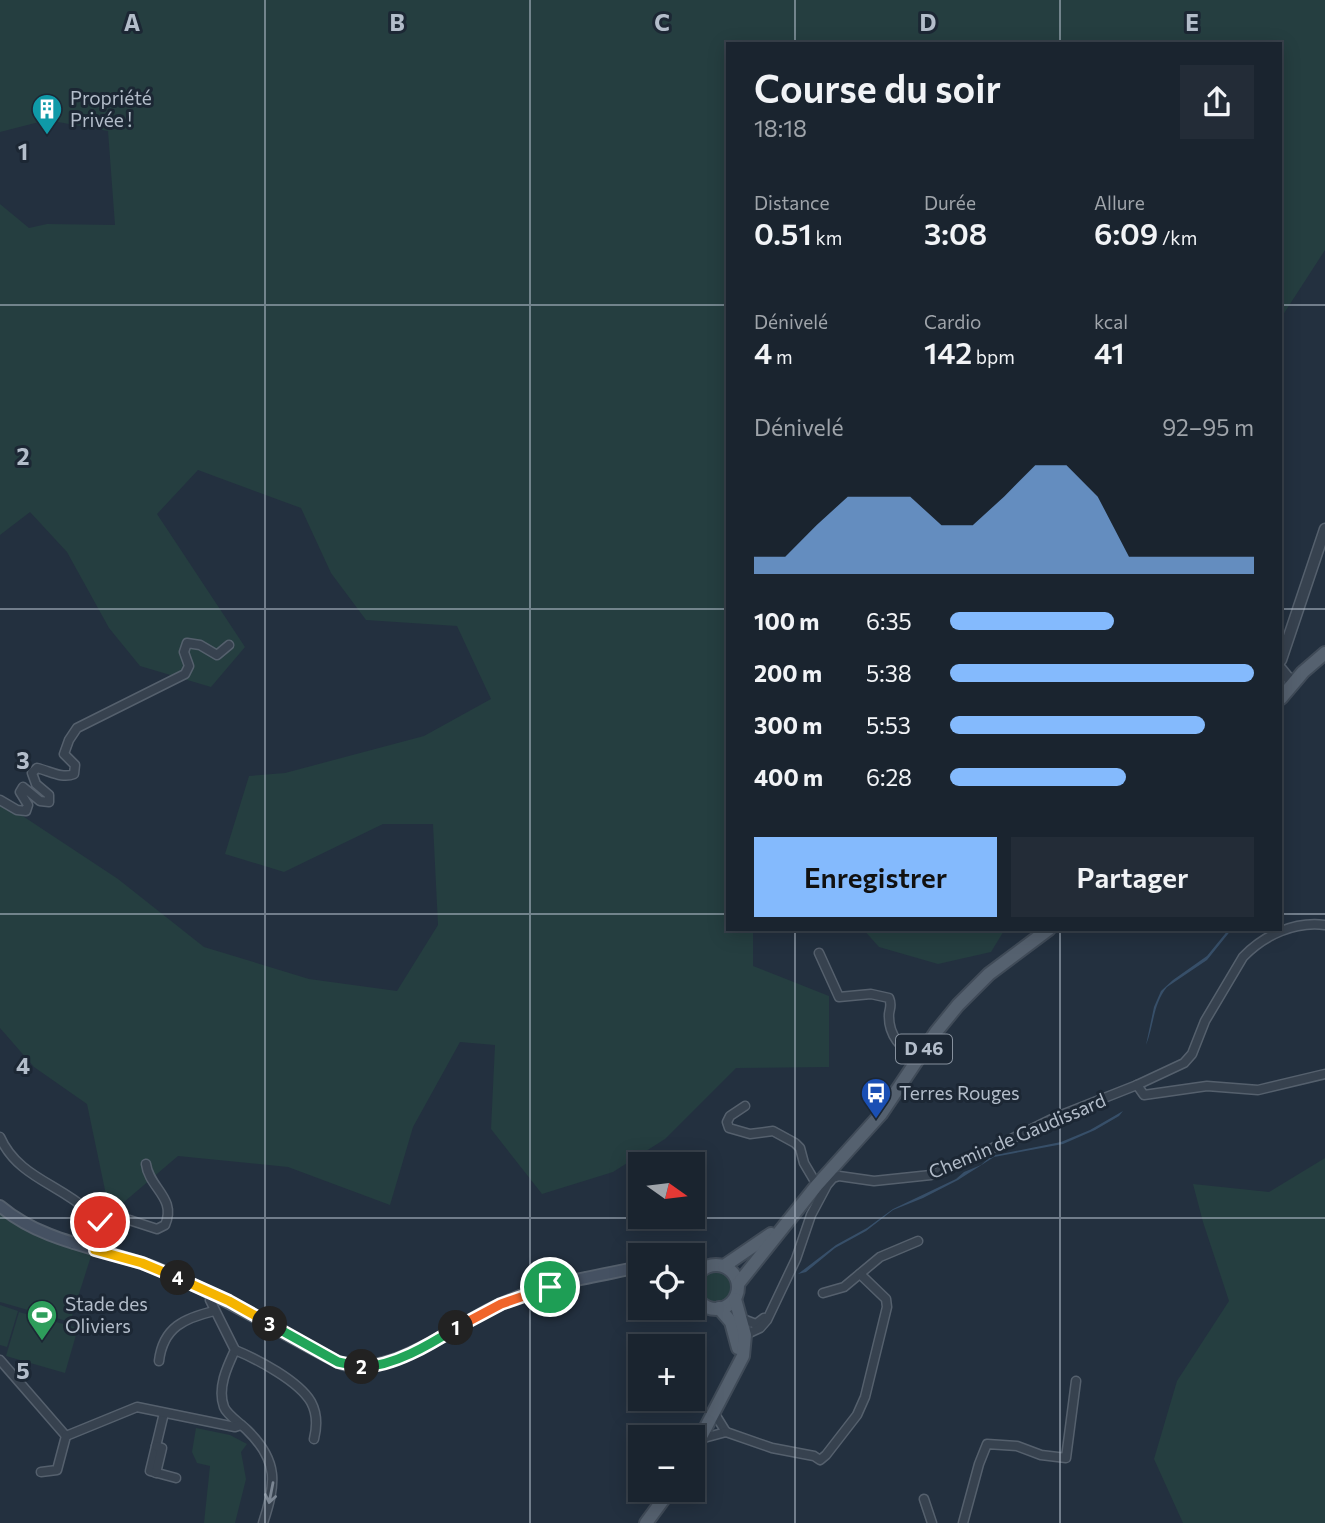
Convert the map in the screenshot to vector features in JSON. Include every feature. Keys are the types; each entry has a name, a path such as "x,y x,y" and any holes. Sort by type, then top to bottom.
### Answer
{"main road":[{"path":"1286,679 1325,646"},
{"path":"1286,679 1325,653"},
{"name":"D 46","path":"738,1284 817,1185 881,1114 944,1020 977,985 1046,931"},
{"path":"0,1206 27,1224 74,1244 142,1263 213,1294 338,1362 351,1366 367,1367 425,1346 490,1309 525,1294 628,1270"},
{"name":"D 46","path":"724,1266 761,1243 790,1218"},
{"path":"704,1425 736,1362 738,1345 734,1299 738,1284 734,1273 724,1266 705,1265"},
{"path":"705,1305 719,1308 728,1306 734,1299"},
{"path":"705,1425 741,1363 745,1348 745,1335 737,1322 719,1308"},
{"path":"646,1523 663,1502"},
{"path":"653,1523 666,1502"}],"street":[{"path":"1282,657 1325,529"},
{"path":"0,800 20,811 26,811 28,803 20,792 24,787 40,801 49,802 50,795 36,784 32,773 37,768 50,774 73,776 76,766 64,754 77,728 185,674 189,666 184,652 187,643 197,644 217,655 229,645"},
{"path":"1282,930 1325,925"},
{"path":"1281,931 1243,957 1205,1021 1189,1060 1137,1085 1144,1095 1207,1086 1258,1090 1325,1074"},
{"path":"819,953 837,996 843,998 872,994 889,998 892,1035 901,1047 918,1059"},
{"name":"Chemin de Gaudissard","path":"771,1311 796,1259 811,1215 833,1178 839,1176 874,1181 932,1175 1056,1117 1137,1085"},
{"path":"745,1106 728,1119 729,1128 746,1133 773,1130 795,1143 800,1148 804,1163 817,1185"},
{"path":"0,1137 9,1154 20,1166 87,1210 87,1227 74,1244"},
{"path":"95,1250 98,1226 107,1217 120,1217 157,1229 165,1225 169,1217 168,1205 146,1164"},
{"path":"823,1293 844,1286 880,1257 918,1241"},
{"path":"705,1438 726,1432 781,1451 814,1456 820,1460 826,1455 857,1415 865,1397 887,1307 886,1299 860,1274"},
{"path":"213,1294 210,1300 214,1311 235,1350 257,1359 302,1391 312,1403 316,1420 314,1439"},
{"path":"159,1361 165,1337 191,1317 214,1311"},
{"path":"737,1322 756,1324 771,1311"},
{"path":"745,1335 761,1328 771,1311"},
{"path":"235,1350 221,1388 224,1409 254,1437 270,1463 274,1478 273,1494 263,1523"},
{"path":"0,1360 66,1436"},
{"path":"963,1523 978,1464 987,1444 1017,1446 1041,1455 1066,1458 1076,1381"},
{"path":"66,1436 137,1407 235,1427 241,1425"},
{"path":"204,1421 215,1419 224,1409"},
{"path":"713,1411 726,1432"},
{"path":"164,1413 150,1471 176,1478"},
{"path":"41,1472 57,1470 66,1436"},
{"path":"924,1499 932,1523"}],"green space":[{"path":"0,0 1325,0 1325,250 1282,316 1282,42 726,42 726,931 753,931 753,966 829,996 829,1067 736,1068 665,1139 645,1152 628,1152 628,1162 613,1172 542,1194 491,1129 495,1045 460,1042 413,1127 390,1205 288,1167 178,1156 110,1214 87,1104 34,1067 0,1028 0,801 118,879 204,947 309,979 397,991 438,925 433,824 383,824 284,872 225,854 249,776 285,773 424,736 491,699 457,626 366,620 331,573 301,508 198,470 157,514 245,647 211,687 140,666 109,628 67,552 30,512 0,535 0,204 29,228 47,224 115,225 108,131 47,120 0,132"},
{"path":"865,931 1004,931 991,952 938,964 879,947"},
{"path":"1325,1158 1325,1523 1183,1523 1154,1459 1177,1381 1229,1301 1193,1184 1269,1192"},
{"path":"0,1210 92,1253 70,1322 0,1302"},
{"path":"723,1269 733,1279 733,1293 729,1299 716,1304 705,1300 705,1272"},
{"path":"0,1305 18,1311 7,1347 0,1345"},
{"name":"Stade des Oliviers","path":"19,1312 78,1328 65,1373 6,1356"},
{"path":"196,1428 230,1435 247,1444 241,1452 246,1479 235,1523 204,1523 210,1466 197,1463 192,1452"}],"water":[{"path":"1227,931 1230,931 1207,960 1167,987 1156,1008 1146,1045 1154,1007 1161,991 1207,956"},
{"path":"1123,1111 1095,1130 1063,1144 994,1157 958,1180 893,1210 866,1231 835,1248 806,1272 798,1274 836,1245 867,1228 893,1209 956,1179 991,1156 1061,1142 1090,1130"}],"place":[{"name":"Propriété Privée !","path":"47,136"},
{"name":"Terres Rouges","path":"876,1120"},
{"name":"Stade des Oliviers","path":"42,1342"}],"route":[{"path":"100,1222 95,1250 156,1268 204,1289 329,1358 351,1366 370,1366 407,1354 501,1304 550,1287"}]}
